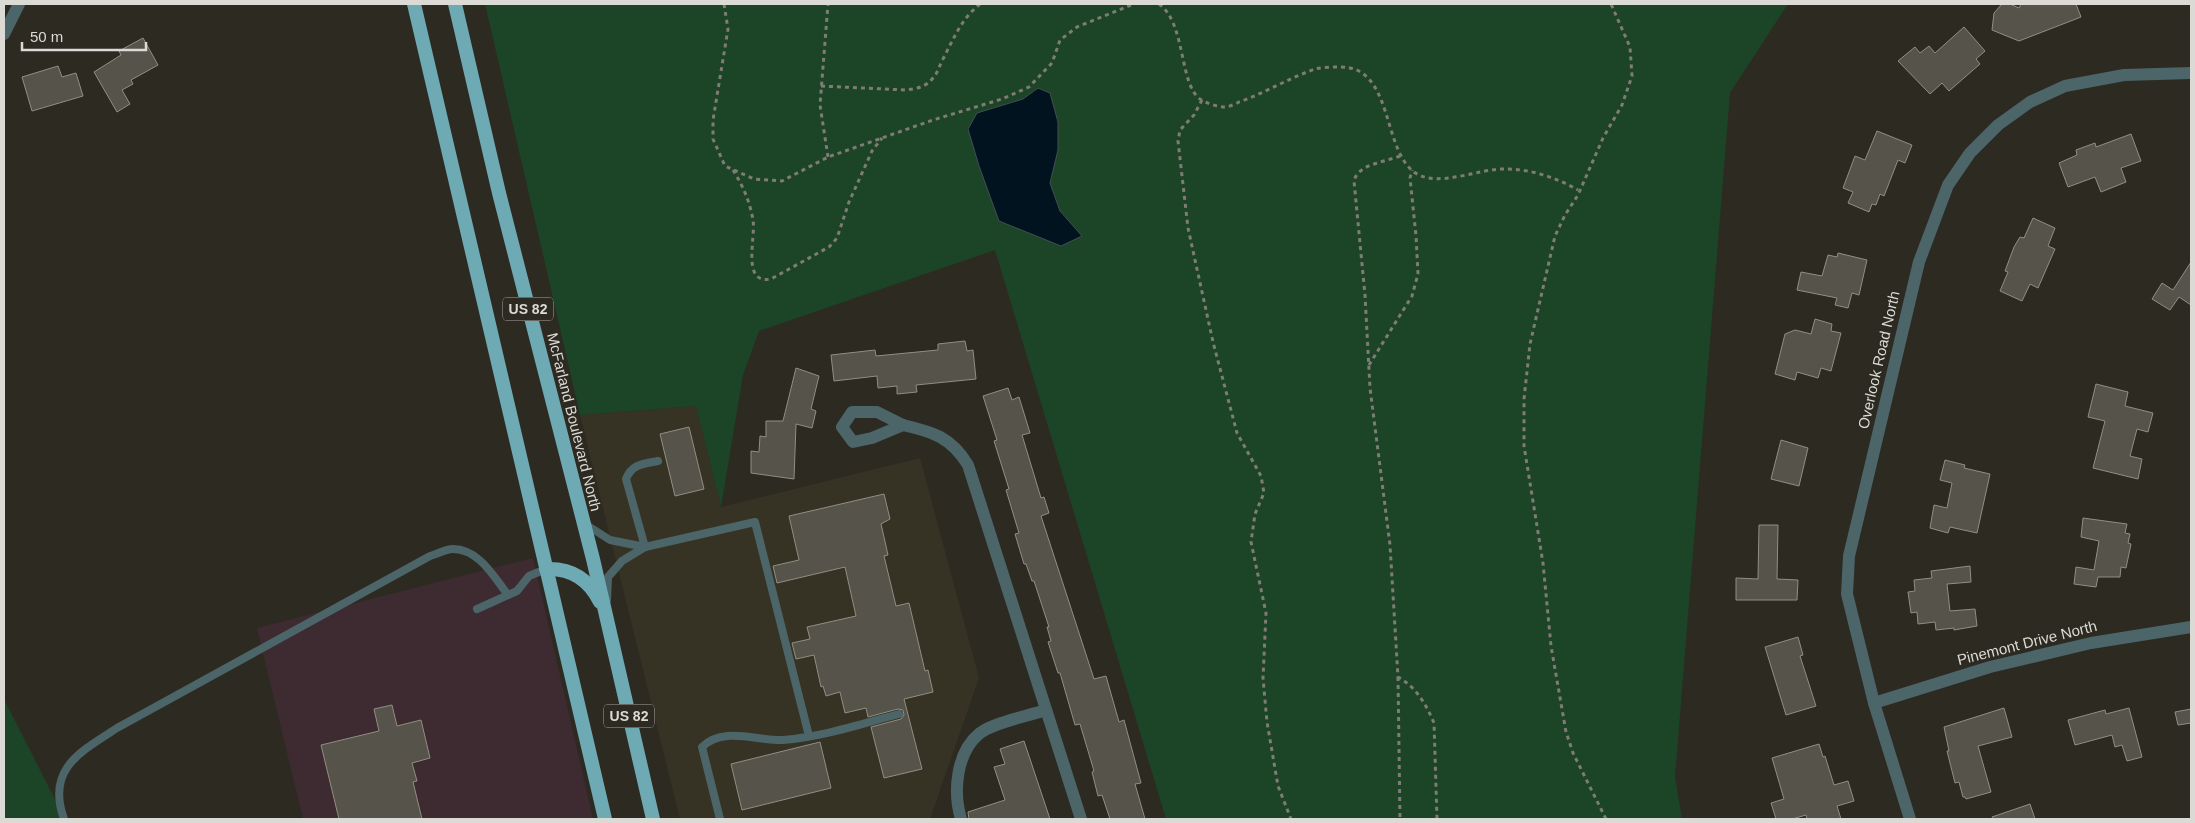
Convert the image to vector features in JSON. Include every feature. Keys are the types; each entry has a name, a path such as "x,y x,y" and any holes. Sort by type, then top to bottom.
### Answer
{"highway":[{"name":"US 82","path":"414,4 605,819"},
{"name":"McFarland Boulevard North","path":"455,4 499,193 584,523 654,819"},
{"path":"546,569 561,568 580,577 595,592 606,614"}],"street":[{"path":"4,34 19,4"},
{"name":"Overlook Road North","path":"1910,819 1874,703 1847,594 1849,556 1920,262 1948,185 1970,153 1998,125 2030,102 2065,86 2124,75 2191,73"},
{"path":"903,425 943,438 958,449 968,465 1081,819"},
{"name":"Pinemont Drive North","path":"1874,703 1990,667 2082,645 2191,627"},
{"path":"961,819 956,804 956,787 960,768 967,750 980,733 999,724 1046,710"}],"lane":[{"path":"645,547 626,480 630,470 636,466 658,461"},
{"path":"606,614 608,577 622,561 645,547 755,522 809,736"},
{"path":"584,523 610,540 645,547"},
{"path":"64,819 59,805 59,788 66,768 78,754 117,728 430,556 451,548 469,552 486,566 508,595"},
{"path":"476,609 517,590 529,576 546,569"},
{"path":"720,819 702,747 708,741 723,737 751,736 781,740 809,736 899,714"}],"path":[{"path":"724,4 728,29 713,120 713,139 725,166 754,179 782,181 828,157 1002,99 1029,86 1052,63 1060,40 1077,27 1134,4"},
{"path":"828,4 820,105 828,157"},
{"path":"821,86 905,90 916,89 925,85 933,78 965,18 980,4"},
{"path":"1159,4 1172,20 1192,88 1202,100 1225,107 1317,68 1344,67 1355,69 1368,79 1379,92 1400,156 1412,170 1430,180 1507,168 1559,179 1578,190"},
{"path":"1606,819 1572,753 1566,732 1551,646 1543,563 1524,446 1524,399 1530,344 1555,236 1578,194 1603,138 1622,106 1632,76 1630,47 1612,4"},
{"path":"1202,100 1194,114 1180,130 1178,141 1188,228 1213,342 1237,433 1262,476 1264,493 1256,514 1251,542 1266,613 1263,678 1267,722 1278,786 1291,819"},
{"path":"733,170 745,188 753,221 753,268 757,277 763,281 772,279 829,247 837,238 848,202 872,151 882,138"},
{"path":"1400,156 1361,169 1356,174 1354,181 1378,459 1390,545 1398,677 1400,819"},
{"path":"1369,366 1412,296 1418,274 1410,178 1412,170"},
{"path":"1398,677 1410,684 1429,710 1434,723 1437,819"}],"shaded area":[{"path":"696,406 721,507 920,458 979,678 930,819 680,819 580,415"},
{"path":"533,558 593,819 303,819 257,628"}],"green space":[{"path":"485,4 1788,4 1730,93 1675,777 1682,819 1166,819 995,250 759,331 743,375 721,507 696,406 580,415"},
{"path":"4,699 65,819 4,819"}],"water":[{"path":"1038,88 1050,93 1058,122 1058,150 1050,183 1060,211 1082,236 1061,246 999,221 968,129 977,113 1023,99"}],"building":[{"path":"2002,4 2010,4 2019,8 2021,4 2076,4 2081,17 2019,41 1992,30 1994,13"},
{"path":"1964,27 1985,51 1976,59 1980,64 1949,91 1942,83 1930,94 1898,61 1915,47 1920,53 1929,46 1935,53"},
{"path":"143,38 158,65 131,80 133,84 122,90 130,104 117,112 94,72 121,55 119,51"},
{"path":"58,66 62,77 76,73 83,96 32,111 22,77"},
{"path":"1877,131 1912,145 1905,163 1898,160 1884,196 1880,194 1876,205 1872,204 1869,212 1848,203 1853,192 1843,188 1855,156 1865,160"},
{"path":"2131,134 2141,161 2121,168 2126,182 2101,192 2095,177 2068,187 2059,163 2077,155 2076,150 2095,143 2096,147"},
{"path":"2033,218 2055,228 2048,246 2055,249 2038,288 2030,284 2022,301 2000,291 2008,272 2005,271 2014,247 2020,237 2024,238"},
{"path":"1838,253 1867,260 1859,295 1852,293 1848,308 1835,305 1837,298 1797,290 1801,272 1822,276 1828,255 1837,257"},
{"path":"2191,262 2191,305 2179,297 2170,310 2152,299 2162,283 2173,290"},
{"path":"1815,319 1832,324 1831,331 1841,333 1831,371 1821,368 1818,378 1797,372 1795,380 1775,374 1785,334 1795,330 1811,334"},
{"path":"965,341 967,351 973,350 976,379 916,385 917,392 897,394 897,386 878,388 877,376 834,381 831,355 875,350 876,356 938,350 938,344"},
{"path":"796,368 819,376 811,409 816,411 812,428 796,424 794,479 751,473 751,451 759,452 760,436 766,437 766,421 783,421"},
{"path":"2096,384 2128,392 2125,406 2153,413 2148,432 2137,429 2130,456 2142,459 2138,479 2093,468 2105,421 2088,417"},
{"path":"1008,388 1012,400 1019,397 1030,433 1022,435 1041,498 1044,497 1049,513 1041,516 1094,679 1106,676 1119,722 1124,720 1141,783 1135,784 1145,819 1110,819 1102,795 1098,796 1092,772 1094,771 1080,724 1075,725 1060,673 1058,673 1048,642 1051,641 1047,627 1049,627 1034,581 1032,581 1026,564 1024,564 1015,534 1019,533 1006,490 1009,489 994,441 997,440 983,396"},
{"path":"689,427 704,489 675,496 660,434"},
{"path":"1781,440 1808,448 1799,486 1771,479"},
{"path":"1945,460 1965,465 1964,468 1990,474 1977,533 1950,527 1948,533 1930,528 1934,505 1947,508 1952,483 1940,480"},
{"path":"884,494 890,519 881,524 888,555 884,556 896,606 909,603 925,671 928,670 933,692 904,699 922,769 884,778 871,727 901,719 904,715 903,710 898,709 868,717 866,708 845,713 840,692 826,696 823,686 821,687 814,655 796,659 792,643 810,639 807,627 856,616 845,567 777,583 773,566 799,560 789,516"},
{"path":"2083,518 2127,524 2125,533 2130,534 2128,543 2131,544 2126,568 2121,567 2120,577 2098,577 2096,587 2074,584 2076,567 2094,570 2099,541 2081,537"},
{"path":"1759,525 1778,525 1777,579 1798,580 1797,600 1736,600 1736,578 1758,579"},
{"path":"1970,566 1971,582 1947,584 1950,611 1975,609 1977,626 1954,630 1954,628 1936,630 1935,622 1918,624 1917,612 1911,613 1908,592 1915,591 1914,580 1932,578 1931,571"},
{"path":"1798,637 1803,655 1800,656 1816,706 1786,715 1765,647"},
{"path":"392,705 397,726 421,720 430,758 412,763 417,781 413,782 422,819 339,819 321,745 379,731 374,709"},
{"path":"2004,708 2012,737 1978,746 1991,792 1966,799 1963,797 1959,782 1955,783 1947,751 1949,751 1944,727"},
{"path":"2129,708 2142,757 2127,761 2122,745 2115,747 2112,735 2075,745 2068,720 2105,710 2106,714"},
{"path":"2191,709 2191,723 2178,725 2175,712"},
{"path":"1024,741 1050,819 969,819 968,812 1005,800 994,767 1005,764 1000,749"},
{"path":"820,742 831,788 742,810 731,764"},
{"path":"1819,744 1823,757 1825,756 1834,785 1848,781 1854,801 1837,806 1841,819 1807,819 1806,815 1792,819 1776,819 1771,803 1784,799 1772,758"},
{"path":"2030,804 2035,819 1993,819 1992,817"}]}
